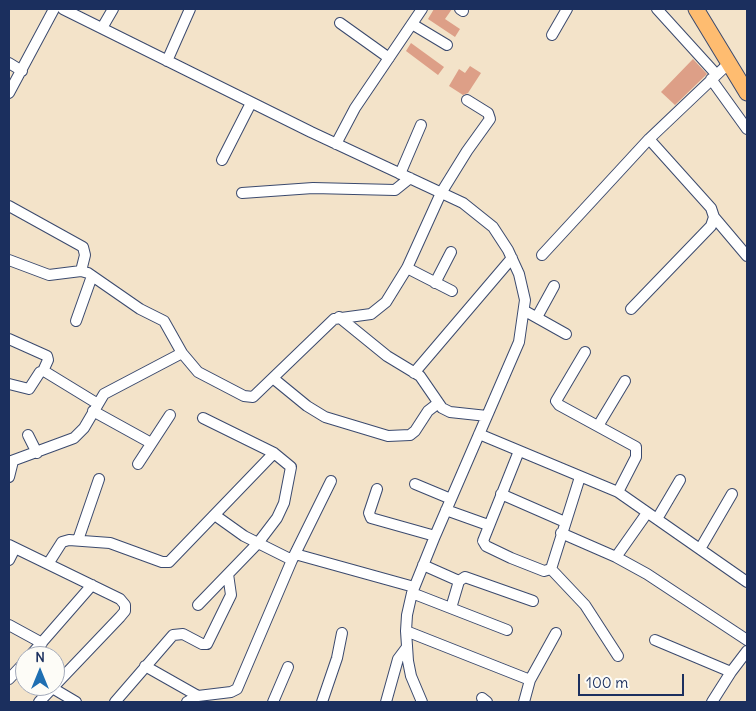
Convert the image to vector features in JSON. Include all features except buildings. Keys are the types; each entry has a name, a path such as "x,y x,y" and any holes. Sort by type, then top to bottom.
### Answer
{"highway":[{"path":"696,9 747,93"},
{"path":"708,9 747,74"}],"street":[{"path":"9,94 54,9"},
{"path":"63,9 336,144 441,193 478,213 493,227 512,258 524,290 525,311 519,342 446,510 414,590 406,631 407,647 411,676 422,702"},
{"path":"102,28 113,9"},
{"path":"167,61 190,9"},
{"path":"336,144 355,108 422,9"},
{"path":"552,35 567,9"},
{"path":"658,9 714,76 747,129"},
{"path":"340,23 388,58"},
{"path":"412,24 447,45"},
{"path":"9,63 22,71"},
{"path":"542,256 649,139 729,63"},
{"path":"9,260 49,275 80,271 92,276 140,309 164,321 182,353 198,372 248,398 255,396 329,323 339,317 371,314 380,310 407,268 441,193 466,151 490,119 488,113 467,100"},
{"path":"222,160 251,102"},
{"path":"400,174 421,126"},
{"path":"649,139 711,208 714,217 747,256"},
{"path":"242,193 313,188 395,190 410,178"},
{"path":"9,206 84,247 85,256 80,271"},
{"path":"631,308 711,226 714,217"},
{"path":"436,283 451,252"},
{"path":"414,373 512,258"},
{"path":"407,268 452,292"},
{"path":"76,321 92,276"},
{"path":"536,318 554,286"},
{"path":"525,311 566,334"},
{"path":"339,317 387,356 424,380 437,404 450,412 487,416"},
{"path":"9,339 47,356 48,360 43,371 29,389 9,384"},
{"path":"585,352 556,401 559,405 634,445 637,450 618,492"},
{"path":"9,477 11,462 80,434 108,391 182,353"},
{"path":"43,371 151,443"},
{"path":"274,379 325,417 388,436 410,435 415,431 428,411 437,404"},
{"path":"598,426 625,381"},
{"path":"138,464 170,415"},
{"path":"198,605 258,543 283,508 291,469 288,463 274,453 203,418"},
{"path":"479,434 618,492 747,582"},
{"path":"28,436 37,453"},
{"path":"519,451 483,541 486,546 544,571 551,569"},
{"path":"48,564 62,542 78,540 110,544 167,563 216,516 274,453"},
{"path":"551,569 580,477"},
{"path":"78,540 99,480"},
{"path":"657,519 680,480"},
{"path":"187,702 198,696 232,692 237,689 294,557 331,481"},
{"path":"415,484 451,499"},
{"path":"377,489 370,513 371,518 435,536"},
{"path":"501,494 565,522"},
{"path":"700,549 732,494"},
{"path":"446,510 488,525"},
{"path":"616,557 647,513"},
{"path":"216,516 258,543 294,557 414,590 451,608 506,630"},
{"path":"561,533 616,557 647,574 747,640"},
{"path":"9,560 12,546 120,599 125,604 125,611 65,673"},
{"path":"423,565 458,581"},
{"path":"551,569 585,606 618,656"},
{"path":"115,702 169,639 177,633 207,644 231,595 228,574"},
{"path":"451,608 458,581 465,577 533,601"},
{"path":"39,646 92,585"},
{"path":"9,625 42,643"},
{"path":"406,631 530,680"},
{"path":"322,702 337,658 342,633"},
{"path":"526,702 530,680 556,633"},
{"path":"655,640 731,672"},
{"path":"386,702 398,659 407,647"},
{"path":"712,702 747,651"},
{"path":"145,666 198,696"},
{"path":"273,702 288,666"},
{"path":"65,695 76,702"}]}
